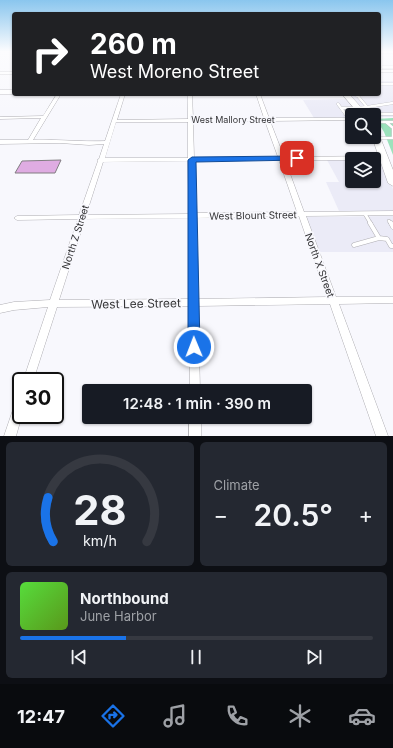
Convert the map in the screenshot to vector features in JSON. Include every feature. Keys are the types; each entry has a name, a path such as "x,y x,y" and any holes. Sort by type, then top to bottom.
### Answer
{"main road":[{"path":"347,96 357,108"},
{"path":"379,144 393,183"}],"street":[{"path":"0,73 12,72"},
{"path":"0,92 12,92"},
{"path":"30,141 58,96"},
{"name":"North Z Street","path":"31,372 122,96"},
{"path":"190,96 195,384"},
{"name":"North X Street","path":"259,96 382,436"},
{"path":"0,118 44,117"},
{"name":"West Mallory Street","path":"114,121 345,119"},
{"path":"0,142 107,142"},
{"path":"100,160 384,158"},
{"name":"West Blount Street","path":"17,218 393,213"},
{"name":"West Lee Street","path":"0,309 14,306 53,304 393,300"},
{"path":"10,436 14,424"},
{"path":"195,424 195,436"}],"lane":[{"path":"381,83 393,84"},
{"path":"358,96 367,107 393,103"},
{"path":"338,104 345,114"},
{"path":"341,108 345,109"},
{"path":"381,114 393,114"},
{"path":"381,122 393,122"},
{"path":"381,136 393,138 393,128 386,122"},
{"path":"365,214 379,238"},
{"path":"389,221 393,227"},
{"path":"354,245 379,238 387,239 391,246 393,246"}],"shaded area":[{"path":"381,81 393,81 393,117 381,117 381,108 359,108 349,96 381,96"},
{"path":"348,99 355,108 345,108 345,117 314,118 303,100"},
{"path":"345,159 345,188 381,188 381,160 393,189 393,211 339,211 326,182 339,182 327,160"},
{"path":"393,216 393,252 319,252 306,217"}],"green space":[{"path":"393,118 393,155 381,127 381,119"}],"building":[{"path":"61,160 55,173 15,173 22,161"}],"route":[{"path":"194,347 192,160 297,158"}]}
